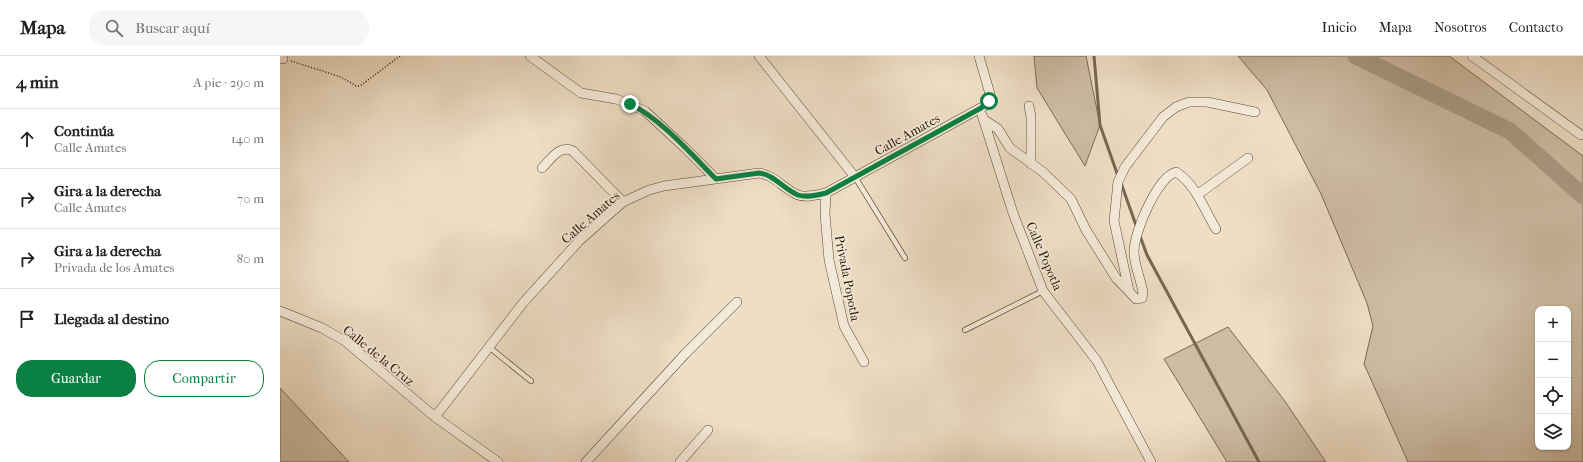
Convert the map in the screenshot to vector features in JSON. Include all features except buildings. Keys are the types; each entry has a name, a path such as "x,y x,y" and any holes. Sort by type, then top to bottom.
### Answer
{"street":[{"path":"530,56 581,94 616,99 645,111 716,179"},
{"path":"760,56 856,177"},
{"name":"Calle Amates","path":"435,417 523,303 579,241 623,202 649,190 664,186 759,173 766,174 798,195 813,196 826,193 981,108 989,101 990,94 979,56"},
{"path":"1472,56 1580,135"},
{"path":"1129,291 1114,221 1118,182 1125,167 1163,117 1176,107 1189,102 1207,102 1255,112"},
{"path":"1029,106 1031,125 1031,164"},
{"name":"Calle Popotla","path":"981,108 983,119 1013,213 1043,290 1097,361 1151,462"},
{"path":"983,119 998,129 1010,148 1043,172 1070,199 1086,230 1116,278 1136,299 1143,297 1134,250 1136,237 1145,212 1164,180 1176,172 1184,178 1197,195 1216,229"},
{"path":"542,168 562,148 567,148 573,151 623,202"},
{"path":"1197,195 1248,158"},
{"name":"Privada Popotla","path":"826,193 825,214 829,260 844,326 864,362"},
{"path":"586,462 685,354 737,302"},
{"name":"Calle de la Cruz","path":"280,311 322,328 345,341 435,417 498,462"},
{"path":"680,462 708,430"}],"lane":[{"path":"856,177 905,258"},
{"path":"965,330 1043,290"},
{"path":"488,347 531,381"}],"path":[{"path":"282,59 341,77 356,86 360,86 400,56"}],"shaded area":[{"path":"1034,56 1086,56 1100,125 1085,166 1037,88"},
{"path":"1238,56 1449,56 1583,156 1583,462 1408,462 1364,364 1373,326 1367,303 1321,194 1267,90"},
{"path":"1228,327 1284,400 1326,462 1227,462 1164,359"},
{"path":"280,388 349,462 280,462"}],"waterway":[{"path":"1094,56 1100,125 1118,176"},
{"path":"1356,56 1510,131 1583,196"},
{"path":"1121,183 1137,228"},
{"path":"1140,236 1147,255 1259,462"}],"route":[{"path":"630,104 645,111 716,179 759,173 766,174 774,177 782,185 798,195 813,196 826,193 981,108 989,101"}]}
